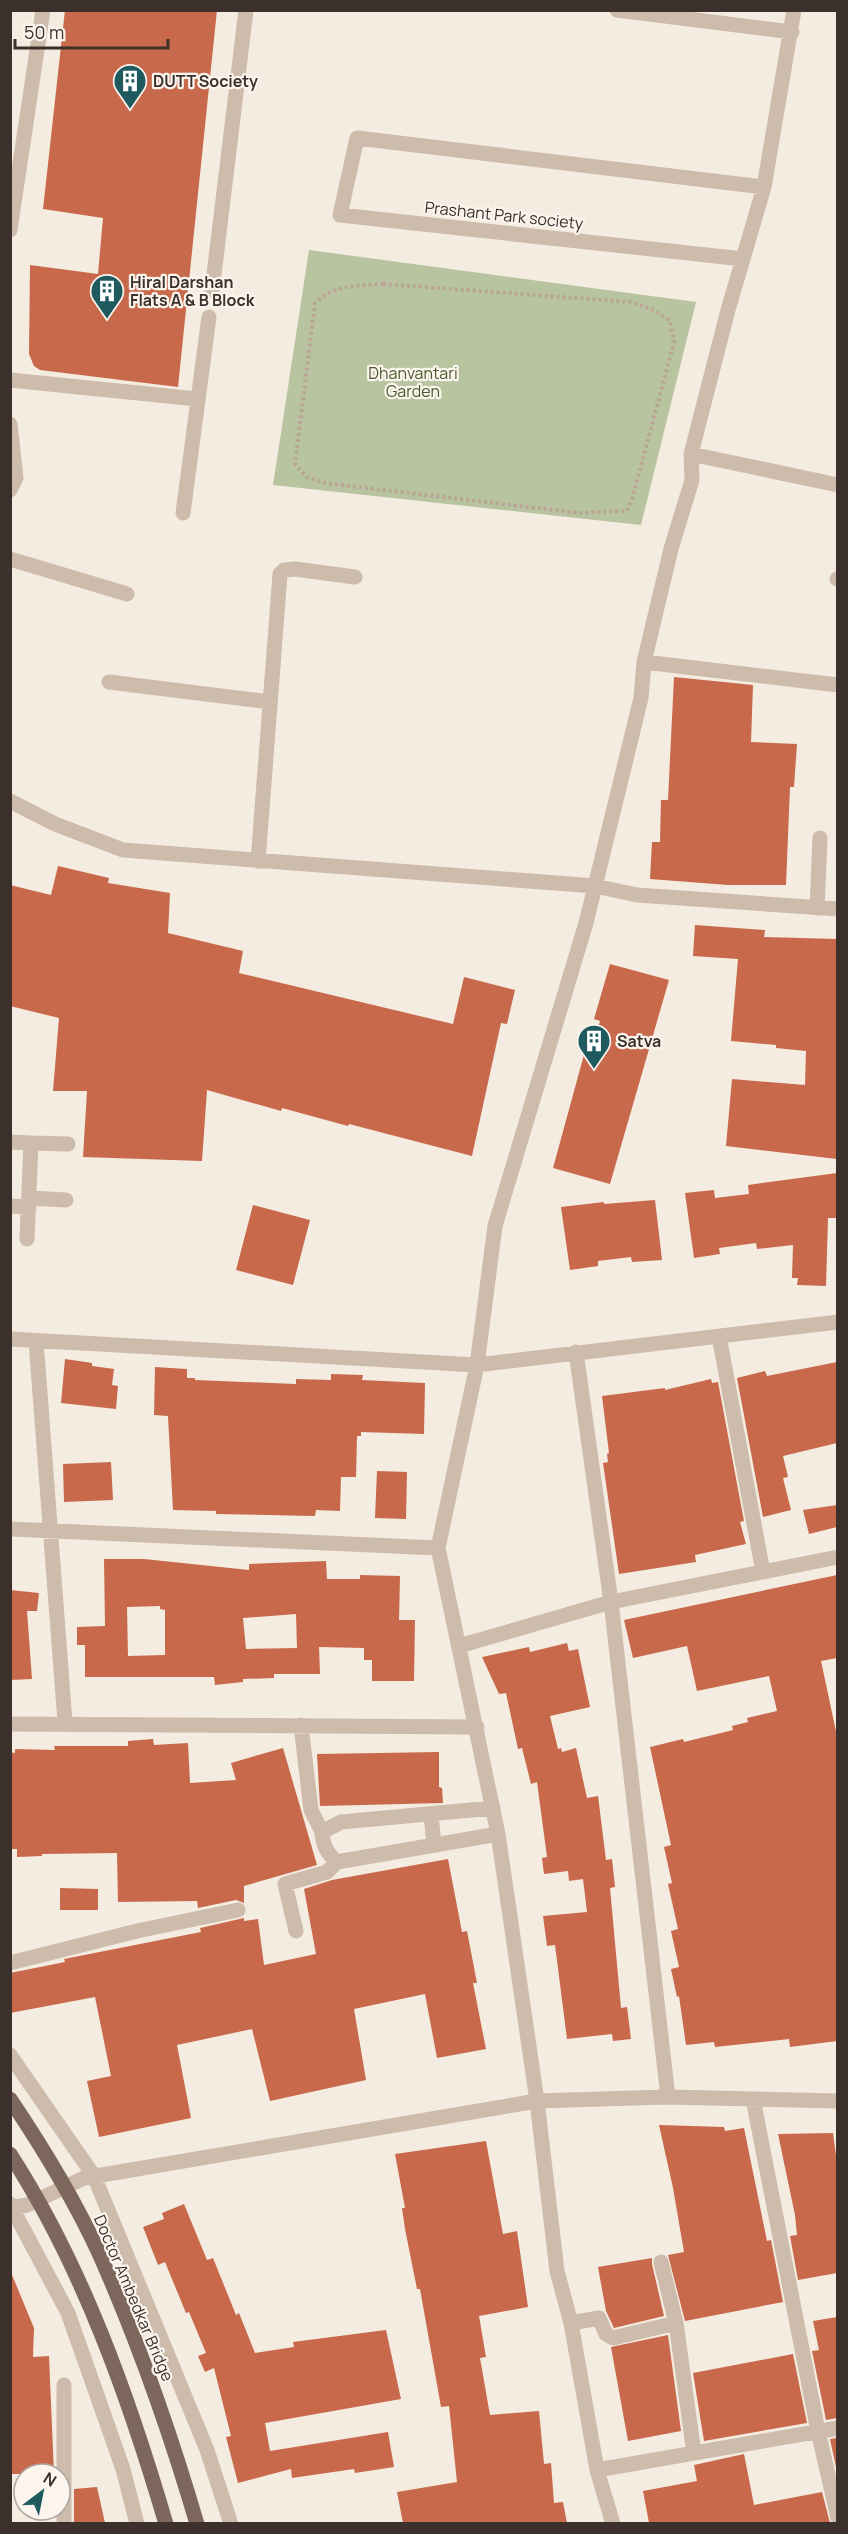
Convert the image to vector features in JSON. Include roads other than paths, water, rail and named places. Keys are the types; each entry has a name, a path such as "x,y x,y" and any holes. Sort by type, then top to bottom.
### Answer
{"main road":[{"name":"Doctor Ambedkar Bridge","path":"10,2099 48,2157 98,2252 176,2450 197,2523"},
{"path":"10,2154 70,2264 118,2379 147,2459 166,2523"}],"street":[{"path":"10,230 43,10"},
{"path":"212,291 246,10"},
{"path":"617,10 792,32"},
{"path":"613,2523 597,2470 571,2323 557,2271 537,2101 498,1834 438,1548 477,1365 495,1226 595,886 641,698 644,662 671,549 692,480 691,454 764,187 794,10"},
{"name":"Prashant Park society","path":"743,259 340,214 357,138 764,187"},
{"path":"183,513 209,317"},
{"path":"10,380 197,399"},
{"path":"10,424 16,478 10,490"},
{"path":"691,454 837,485"},
{"path":"10,559 127,594"},
{"path":"258,861 280,574 284,570 295,569 355,576"},
{"path":"644,662 837,685"},
{"path":"109,682 270,702"},
{"path":"10,801 55,824 123,850 595,886 637,895 837,909"},
{"path":"817,908 820,838"},
{"path":"10,1142 68,1144"},
{"path":"27,1239 31,1143"},
{"path":"10,1206 66,1200"},
{"path":"10,1339 477,1365 837,1322"},
{"path":"719,1336 763,1572"},
{"path":"36,1341 65,1722"},
{"path":"576,1352 611,1602 668,2097"},
{"path":"10,1529 438,1548"},
{"path":"459,1646 611,1602 837,1557"},
{"path":"10,1724 65,1722 477,1727"},
{"path":"301,1725 311,1810 322,1832 323,1843 328,1853 337,1862"},
{"path":"322,1832 341,1822 492,1808"},
{"path":"431,1814 434,1845"},
{"path":"296,1931 285,1884 327,1872 337,1862 498,1834"},
{"path":"10,1963 137,1931 238,1910"},
{"path":"10,2055 94,2176 207,2450 231,2523"},
{"path":"137,2523 123,2469 68,2313 11,2206 27,2205 84,2178 94,2176 537,2101 668,2097 837,2102"},
{"path":"753,2099 837,2518"},
{"path":"661,2262 676,2323 694,2453"},
{"path":"571,2323 599,2318 606,2334 614,2338 676,2323"},
{"path":"64,2385 64,2523"},
{"path":"597,2470 837,2428"}],"place":[{"name":"DUTT Society","path":"130,110"},
{"name":"Hiral Darshan Flats A & B Block","path":"107,320"},
{"name":"Satva","path":"594,1070"}],"park label":[{"name":"Dhanvantari Garden","path":"413,382"}]}
